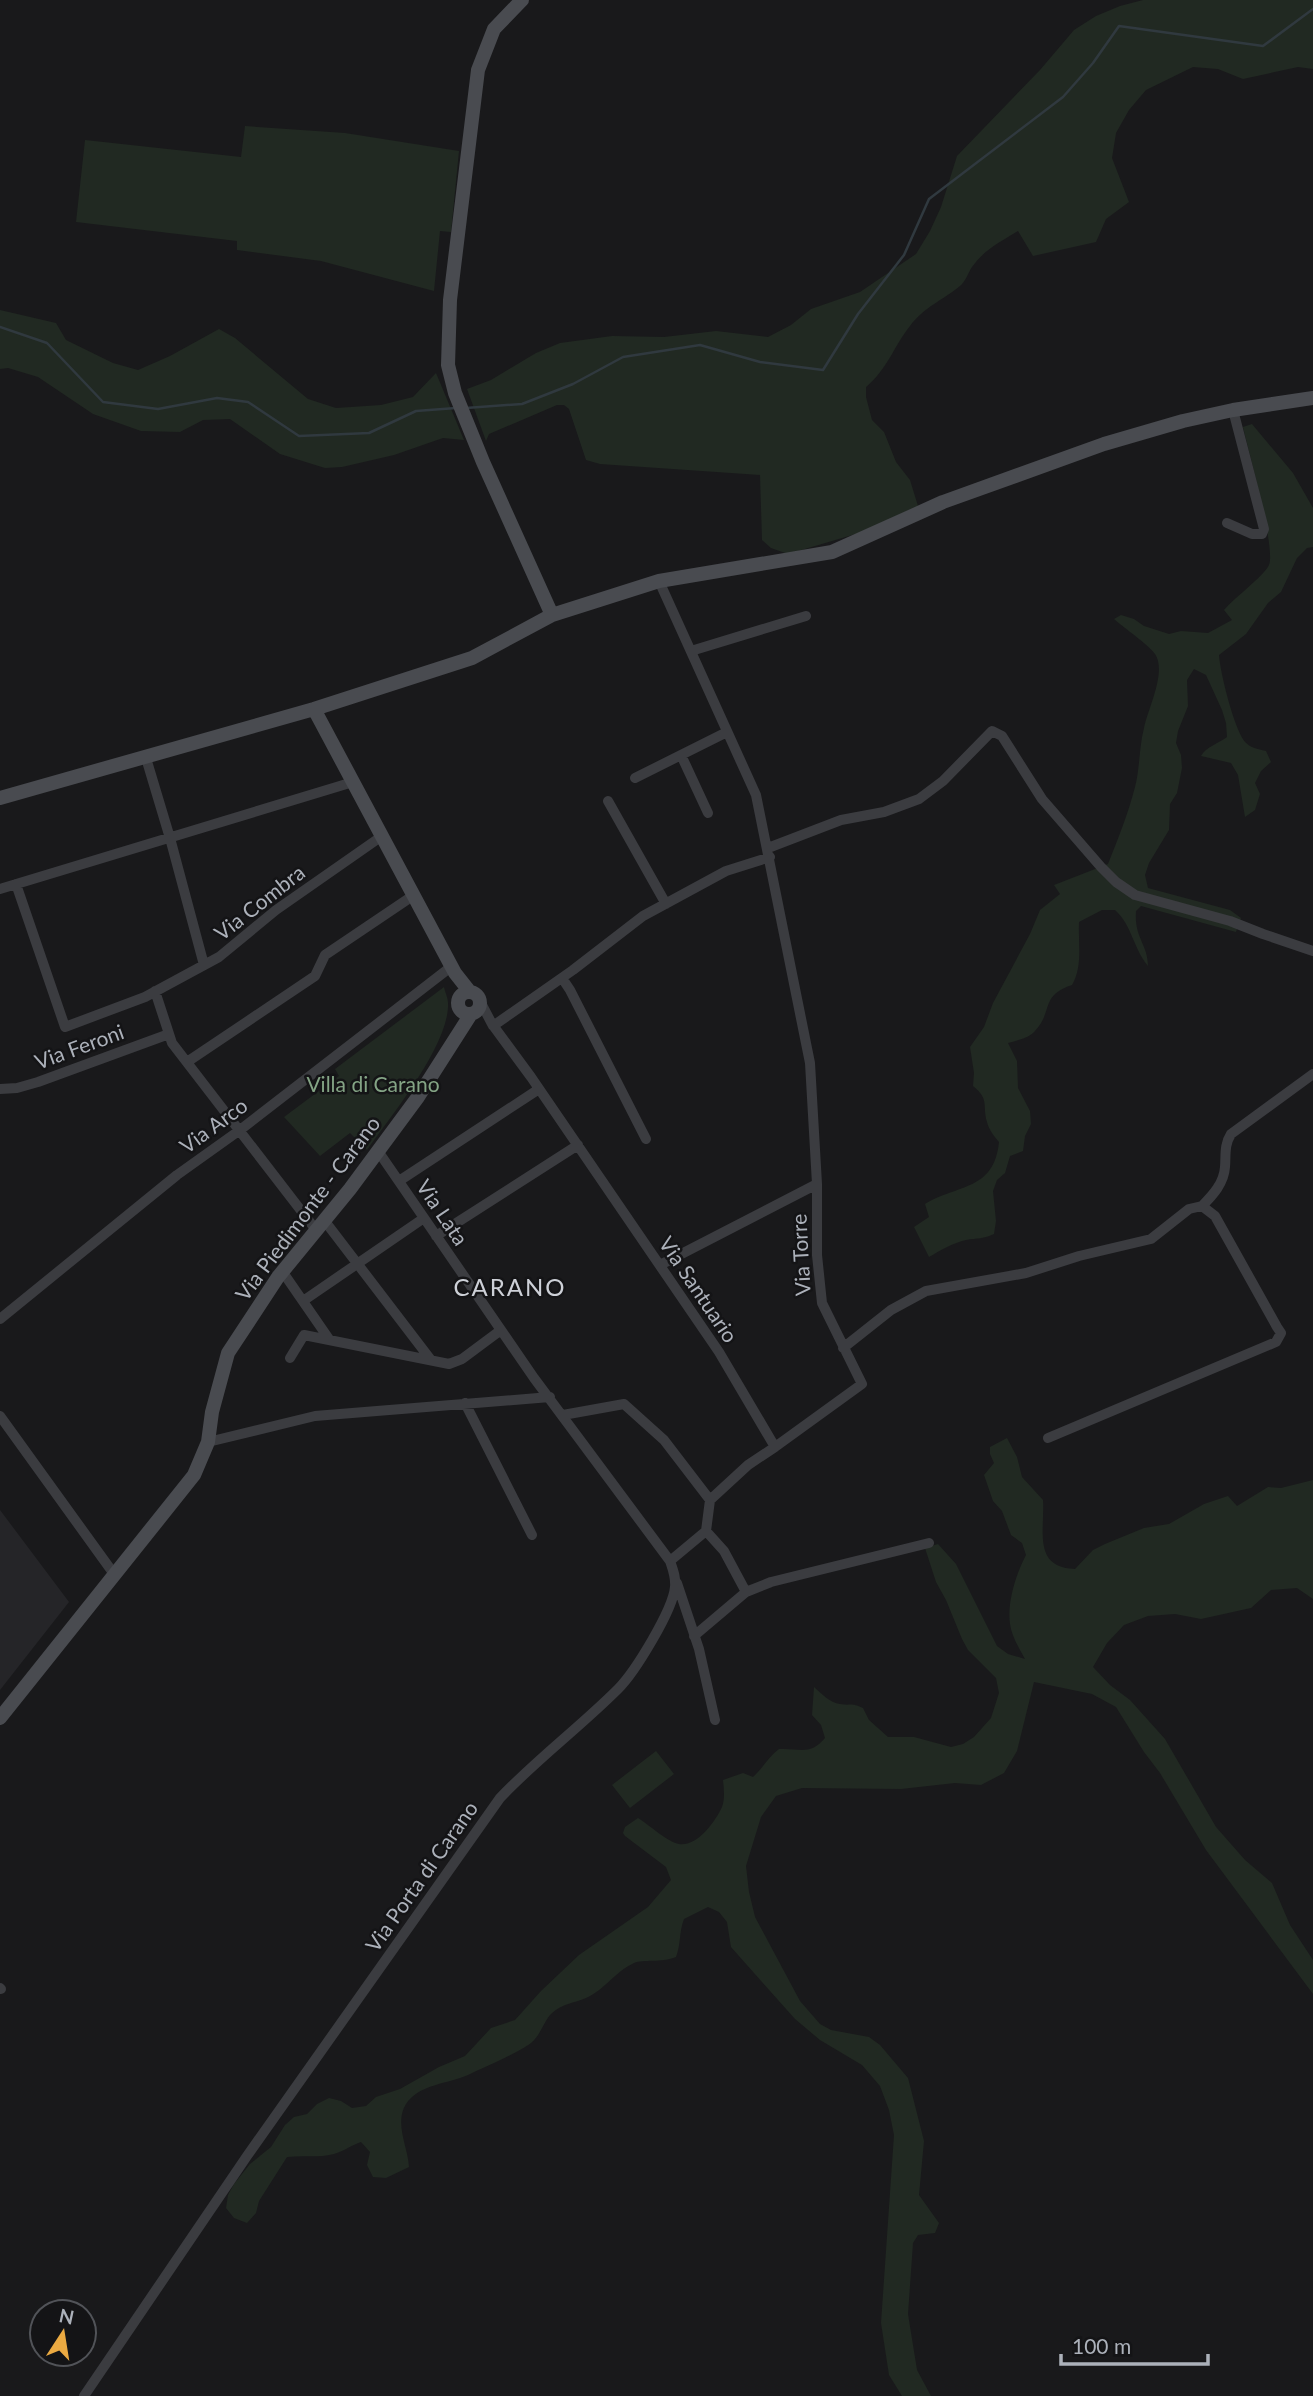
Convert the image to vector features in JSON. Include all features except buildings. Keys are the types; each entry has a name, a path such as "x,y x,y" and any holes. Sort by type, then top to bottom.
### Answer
{"street":[{"path":"522,0 494,29 478,70 450,300 448,365 455,393 482,462 552,615"},
{"path":"0,798 314,709 472,658 552,615 659,581 832,552 943,502 1104,443 1233,410 1313,398"},
{"path":"1227,523 1252,534 1262,534 1264,529 1233,410"},
{"path":"659,581 756,795 810,1063 817,1184"},
{"path":"691,651 806,616"},
{"path":"314,709 454,970 469,1004"},
{"path":"492,1025 562,978 643,916 726,871 841,820 884,812 919,799 943,781 992,731 1002,736 1042,799 1101,867 1124,888 1135,895 1230,921 1313,951"},
{"path":"635,778 727,732"},
{"path":"681,755 708,813"},
{"path":"146,758 204,965"},
{"path":"0,889 353,782"},
{"path":"608,801 666,904"},
{"name":"Via Combra","path":"16,884 65,1027 155,991 219,957 276,910 382,836"},
{"path":"187,1062 315,976 325,955 414,895"},
{"name":"Via Arco","path":"0,1319 177,1175 454,970"},
{"path":"562,978 646,1139"},
{"path":"155,991 172,1043 240,1130 320,1225 358,1265 431,1360"},
{"name":"Via Santuario","path":"469,1004 492,1025 578,1145 719,1352 775,1447"},
{"name":"Via Piedimonte - Carano","path":"0,1718 194,1475 208,1442 212,1412 228,1353 282,1271 418,1097 453,1039 469,1004"},
{"name":"Via Feroni","path":"0,1089 38,1082 169,1034"},
{"path":"843,1348 891,1310 926,1291 1026,1273 1079,1256 1151,1239 1189,1209 1202,1206 1221,1184 1227,1141 1231,1134 1313,1074"},
{"path":"399,1181 539,1089"},
{"path":"436,1236 578,1145"},
{"name":"Via Lata","path":"378,1151 550,1397"},
{"name":"Via Torre","path":"660,1265 817,1184 817,1255 822,1303 862,1384 775,1447"},
{"path":"1048,1437 1279,1339 1280,1333 1215,1216 1202,1206"},
{"path":"303,1301 424,1218"},
{"path":"282,1271 329,1339"},
{"path":"290,1358 304,1335 449,1364 462,1359 501,1330"},
{"path":"208,1442 316,1416 550,1397 670,1561 694,1636 715,1720"},
{"path":"465,1403 532,1535"},
{"path":"563,1415 624,1404 664,1440 710,1500"},
{"path":"0,1416 114,1574"},
{"path":"670,1561 706,1531 710,1500 747,1465 775,1447"},
{"path":"706,1531 724,1551 746,1592"},
{"path":"694,1636 746,1592 771,1582 929,1544"},
{"name":"Via Porta di Carano","path":"84,2396 255,2145 500,1798 526,1770 620,1688 648,1648 675,1590 675,1575"}],"shaded area":[{"path":"0,1510 69,1602 0,1690"}],"green space":[{"path":"1143,0 1313,0 1313,69 1298,67 1243,79 1218,69 1193,67 1146,90 1129,110 1116,133 1112,158 1129,202 1106,219 1096,242 1033,256 1018,231 987,251 972,267 960,286 915,319 885,366 866,387 866,397 872,420 884,432 896,462 910,480 918,506 859,533 788,554 771,548 762,540 760,475 600,464 586,460 569,409 564,405 557,405 489,434 486,441 467,389 491,380 536,353 560,343 612,336 664,337 716,331 768,337 791,325 811,309 860,292 916,254 941,207 957,156 1040,70 1074,30 1096,16"},
{"path":"245,126 345,133 459,151 451,232 440,231 434,291 321,261 237,250 237,241 76,222 85,140 241,157"},
{"path":"0,310 56,323 66,340 113,363 138,370 219,329 235,338 308,399 336,408 381,405 413,397 436,373 464,440 443,438 394,455 342,467 325,468 280,454 230,419 203,420 180,432 141,431 93,414 38,377 8,368 0,369"},
{"path":"1252,424 1293,473 1313,508 1313,547 1307,548 1297,558 1281,592 1268,603 1246,634 1219,655 1236,725 1245,742 1266,751 1271,762 1261,771 1255,783 1260,794 1255,810 1245,817 1238,775 1231,763 1201,756 1227,737 1226,723 1206,675 1194,669 1187,680 1188,706 1176,743 1182,768 1177,793 1170,804 1169,830 1149,863 1145,875 1148,888 1230,910 1241,918 1236,932 1141,906 1136,911 1136,920 1148,966 1121,916 1115,910 1102,910 1079,922 1079,963 1072,985 1055,994 1034,1032 1008,1043 1017,1061 1018,1088 1030,1111 1031,1124 1025,1136 1023,1151 1010,1156 1005,1173 997,1180 993,1191 996,1221 994,1234 956,1243 929,1257 914,1227 929,1217 925,1204 982,1178 996,1158 999,1142 988,1125 984,1099 973,1086 970,1047 984,1027 993,1003 1040,910 1060,894 1054,885 1108,864 1137,780 1142,735 1158,680 1158,662 1152,650 1114,619 1121,615 1169,634 1181,631 1208,633 1232,620 1224,610 1262,575 1269,565 1269,540 1243,427"},
{"name":"Villa di Carano","path":"444,987 448,1003 440,1038 404,1099 367,1150 350,1133 320,1156 284,1117 339,1076 335,1069"},
{"path":"1007,1438 1017,1457 1022,1477 1043,1500 1043,1534 1047,1554 1052,1562 1061,1567 1075,1569 1093,1550 1144,1528 1169,1524 1204,1504 1228,1496 1237,1506 1268,1487 1281,1488 1313,1480 1313,1599 1297,1588 1271,1590 1251,1608 1201,1619 1175,1614 1148,1616 1124,1625 1107,1643 1093,1667 1110,1685 1130,1700 1165,1739 1216,1827 1245,1860 1272,1883 1290,1925 1313,1960 1313,1994 1206,1850 1116,1707 1092,1694 1034,1682 1017,1751 1004,1773 981,1785 955,1783 901,1789 802,1788 776,1796 761,1817 746,1866 755,1917 800,2001 820,2024 831,2030 869,2037 880,2045 908,2078 924,2141 919,2195 939,2223 935,2233 918,2235 913,2243 908,2314 917,2370 931,2396 902,2396 889,2375 881,2323 894,2135 880,2086 862,2065 820,2040 795,2019 731,1947 727,1922 719,1912 708,1907 684,1919 676,1957 634,1963 592,1995 556,2010 534,2040 525,2047 468,2075 426,2088 412,2097 406,2104 401,2119 409,2167 386,2178 373,2177 367,2165 370,2152 361,2142 334,2154 287,2157 259,2201 256,2213 247,2223 234,2218 226,2208 228,2195 234,2184 250,2164 271,2147 285,2125 294,2117 307,2114 317,2104 329,2098 352,2108 366,2106 376,2097 400,2089 465,2056 491,2028 515,2020 579,1955 648,1907 671,1880 666,1867 625,1836 625,1827 638,1818 675,1843 686,1844 699,1838 715,1820 722,1807 723,1780 743,1773 753,1777 779,1749 809,1749 820,1744 825,1738 821,1725 812,1715 814,1687 833,1702 863,1708 869,1720 888,1737 914,1737 951,1747 974,1737 991,1718 999,1693 996,1678 968,1650 936,1582 925,1548 938,1544 956,1564 997,1646 1008,1654 1025,1659 1012,1633 1009,1615 1013,1588 1026,1555 1022,1543 1011,1535 1002,1511 993,1501 984,1475 994,1463 990,1447"},
{"path":"656,1751 674,1774 630,1808 612,1785"}],"waterway":[{"path":"466,408 522,404 573,384 623,357 700,345 760,362 823,370 858,314 904,255 929,199 1063,97 1093,63 1119,26 1263,46 1313,9"},
{"path":"0,327 47,343 103,402 158,409 217,398 248,402 299,436 369,433 416,411 456,408"}],"district":[{"name":"CARANO","path":"510,1286"}]}
